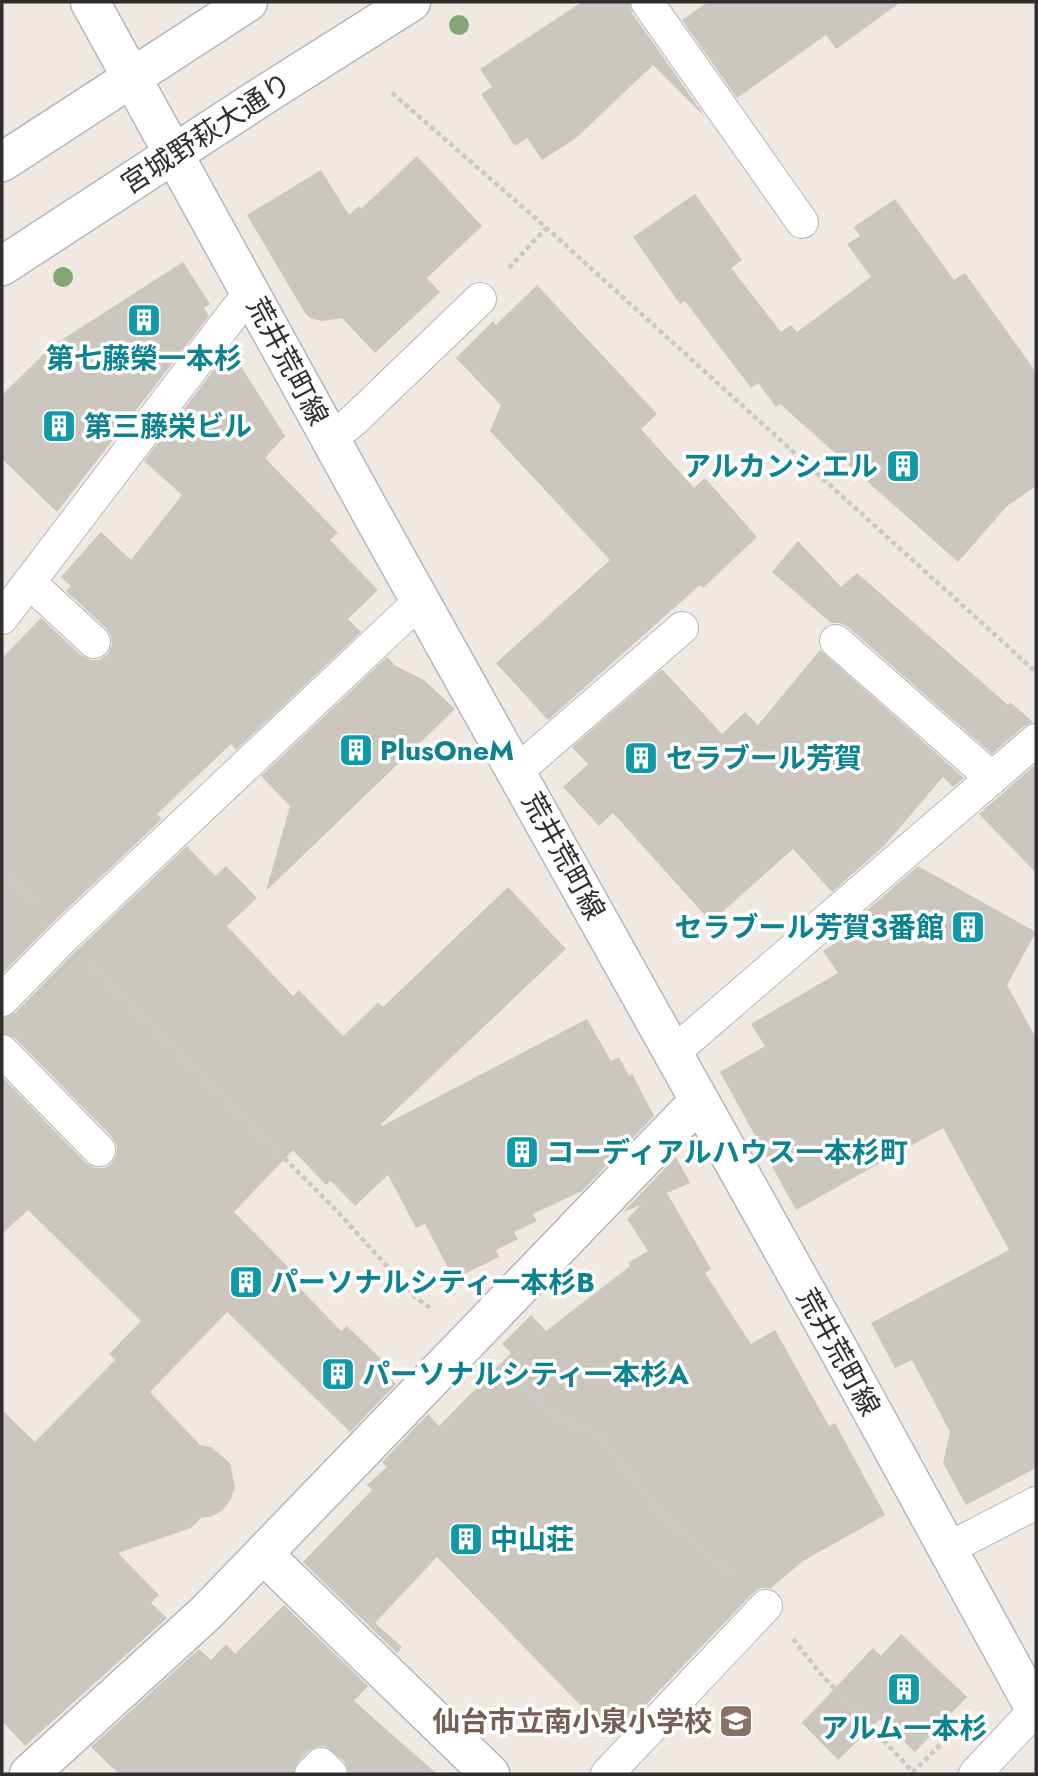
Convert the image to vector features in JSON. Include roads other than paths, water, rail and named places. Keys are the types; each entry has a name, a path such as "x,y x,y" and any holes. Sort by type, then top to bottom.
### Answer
{"street":[{"name":"荒井荒町線","path":"90,2 252,292 330,439 674,1052 1036,1711"},
{"path":"2,162 248,2"},
{"name":"宮城野萩大通り","path":"2,266 411,2"},
{"path":"29,1774 207,1612 699,1101"},
{"path":"263,1554 490,1774"}],"lane":[{"path":"647,2 802,222"},
{"path":"2,618 252,292"},
{"path":"330,439 353,421 480,299"},
{"path":"29,582 94,642"},
{"path":"2,1000 63,938 421,600"},
{"path":"516,772 682,628"},
{"path":"836,641 992,778"},
{"path":"674,1052 1036,740"},
{"path":"2,1051 99,1150"},
{"path":"947,1549 1036,1503"},
{"path":"607,1774 766,1606"},
{"path":"975,1774 1036,1711"},
{"path":"311,1774 321,1764 331,1774"}],"place":[{"name":"第七藤榮一本杉","path":"144,320"},
{"name":"第三藤栄ビル","path":"59,426"},
{"name":"アルカンシエル","path":"903,466"},
{"name":"PlusOneM","path":"356,750"},
{"name":"セラブール芳賀","path":"641,758"},
{"name":"セラブール芳賀3番館","path":"968,927"},
{"name":"コーディアルハウス一本杉町","path":"522,1152"},
{"name":"パーソナルシティ一本杉B","path":"246,1282"},
{"name":"パーソナルシティ一本杉A","path":"338,1374"},
{"name":"中山荘","path":"466,1539"},
{"name":"アルム一本杉","path":"904,1689"},
{"name":"仙台市立南小泉小学校","path":"736,1721"}]}
